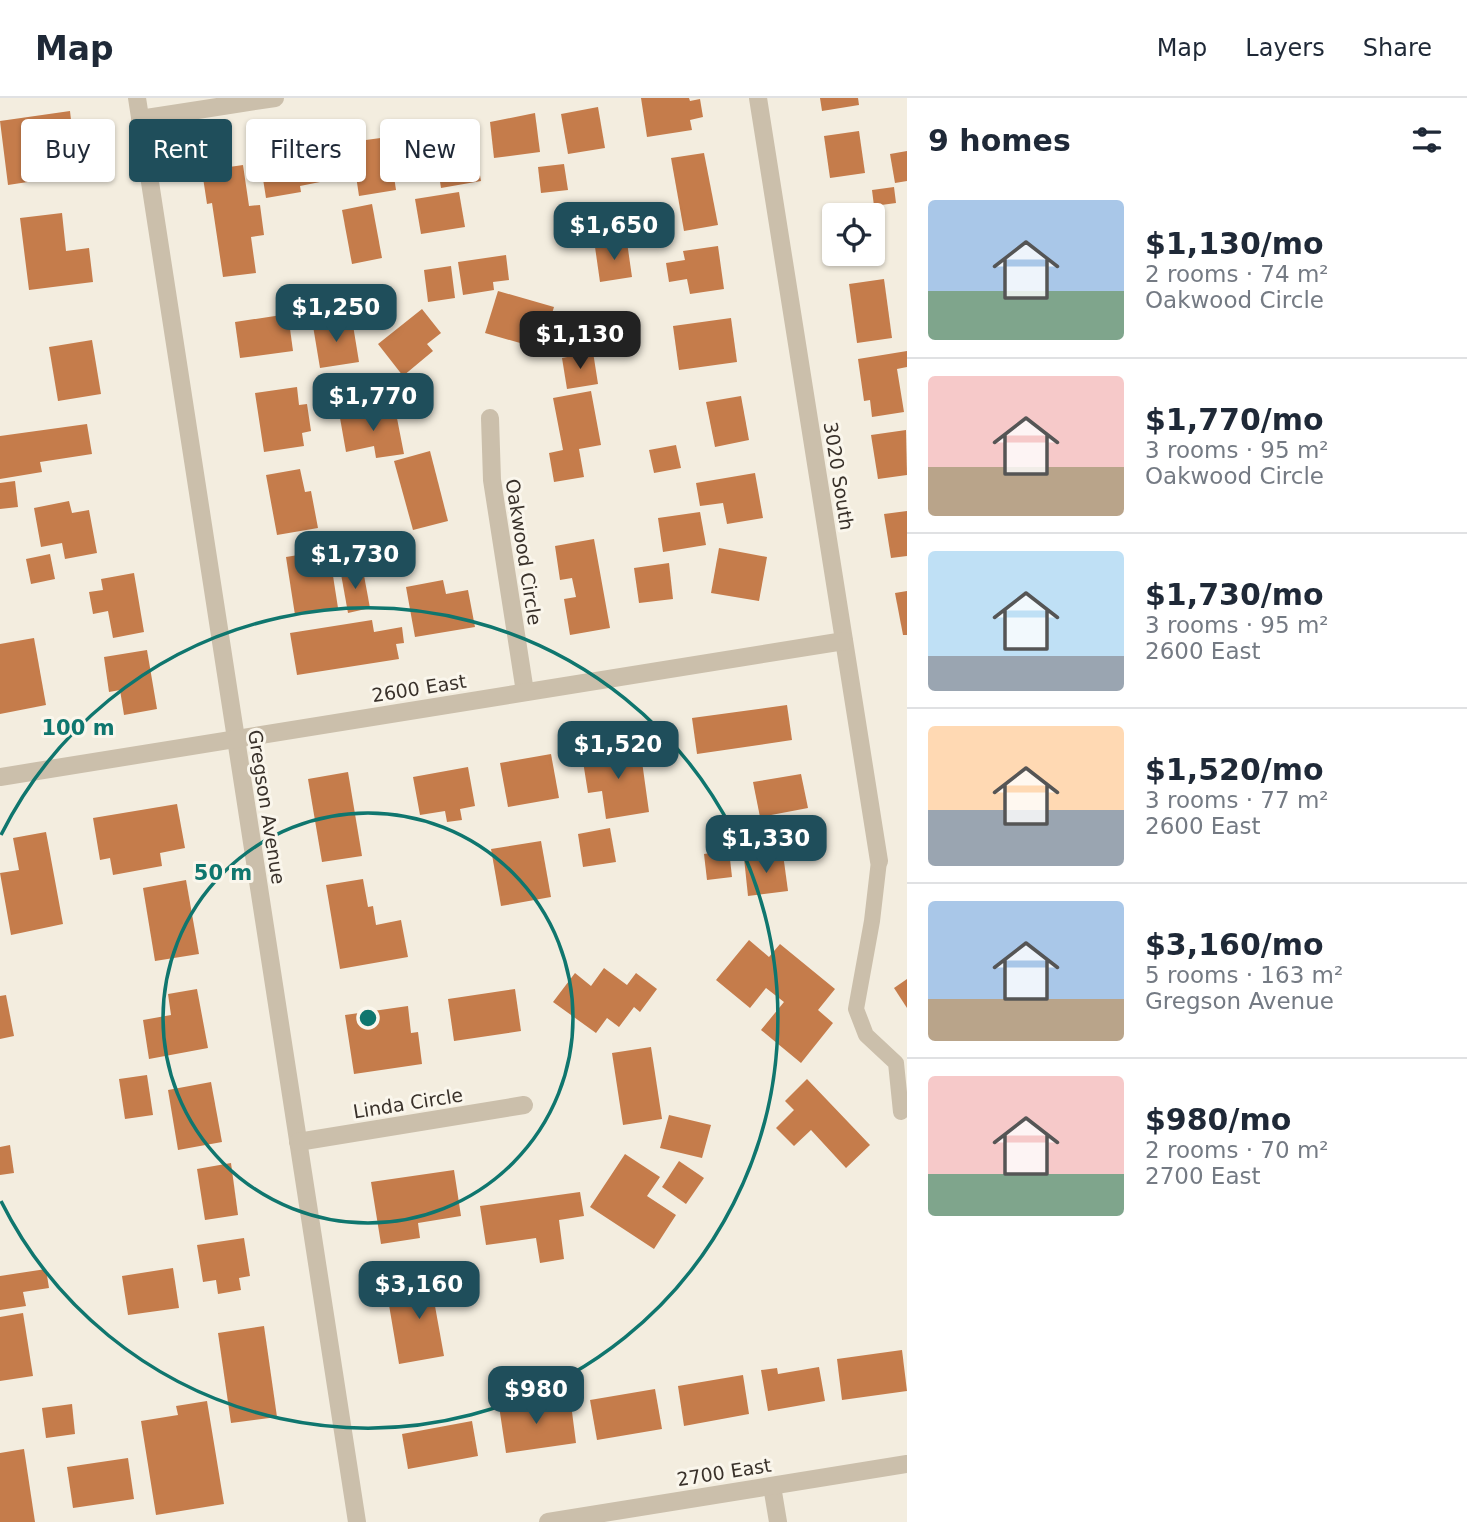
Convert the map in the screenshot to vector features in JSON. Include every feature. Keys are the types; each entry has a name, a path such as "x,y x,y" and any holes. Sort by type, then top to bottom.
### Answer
{"street":[{"name":"Gregson Avenue","path":"137,98 141,119"},
{"path":"141,119 275,98"},
{"name":"3020 South","path":"758,98 879,861"},
{"name":"Gregson Avenue","path":"151,182 357,1522"},
{"name":"Oakwood Circle","path":"490,418 492,480 525,692"},
{"name":"2600 East","path":"0,777 844,641"},
{"name":"Linda Circle","path":"298,1142 524,1105"},
{"name":"2700 East","path":"548,1522 907,1464"},
{"path":"772,1486 778,1522"}],"lane":[{"path":"879,861 872,921 856,1009 866,1035 896,1063 901,1112"}],"building":[{"path":"641,98 689,98 690,101 700,99 703,117 690,120 692,130 647,137"},
{"path":"820,98 858,98 859,105 822,111"},
{"path":"598,107 605,148 568,154 561,114"},
{"path":"70,111 71,119 21,119 21,182 28,182 8,185 0,121"},
{"path":"535,113 540,152 494,158 490,122"},
{"path":"859,131 865,173 830,178 824,136"},
{"path":"380,138 380,182 395,182 396,190 359,196 357,182 366,182 366,140"},
{"path":"907,151 907,181 895,183 890,154"},
{"path":"704,153 718,225 684,231 671,158"},
{"path":"564,164 568,190 541,193 538,167"},
{"path":"243,165 249,206 260,205 264,235 251,237 256,273 223,277 212,203 207,204 204,182 232,182 232,167"},
{"path":"263,182 320,182 300,186 301,192 266,198"},
{"path":"440,182 475,182 441,188"},
{"path":"894,187 896,203 874,203 872,190"},
{"path":"459,192 465,227 421,234 415,199"},
{"path":"372,204 382,258 352,264 342,210"},
{"path":"62,213 66,251 89,248 93,282 29,290 20,218"},
{"path":"627,242 632,277 600,282 595,247"},
{"path":"718,246 724,289 690,294 687,279 669,282 666,263 685,260 683,251"},
{"path":"506,255 509,280 493,282 494,290 463,295 458,262"},
{"path":"451,266 455,298 428,302 424,270"},
{"path":"884,279 892,338 857,343 849,284"},
{"path":"498,291 554,307 541,349 485,333"},
{"path":"422,309 441,333 427,344 433,351 403,376 378,344"},
{"path":"288,314 293,351 240,358 235,322"},
{"path":"731,318 737,362 679,370 673,326"},
{"path":"352,319 359,362 320,368 313,326"},
{"path":"628,319 633,351 602,355 598,323"},
{"path":"92,340 101,394 58,401 49,347"},
{"path":"907,351 907,367 897,369 904,412 872,417 870,400 864,401 858,359"},
{"path":"593,352 598,384 567,389 562,358"},
{"path":"297,387 299,405 307,404 311,431 302,433 304,446 264,452 255,393"},
{"path":"591,391 601,445 579,449 584,477 554,482 549,453 563,450 553,398"},
{"path":"741,396 749,440 715,447 706,402"},
{"path":"395,408 404,454 376,458 374,446 346,452 340,418"},
{"path":"87,424 92,454 40,462 42,472 0,479 0,436"},
{"path":"906,430 907,475 878,479 871,435"},
{"path":"676,445 681,468 654,473 649,450"},
{"path":"430,451 448,521 413,530 394,461"},
{"path":"300,469 305,492 311,491 318,528 277,535 266,475"},
{"path":"755,473 763,518 727,524 723,503 700,506 696,483"},
{"path":"15,481 18,507 0,509 0,483"},
{"path":"69,501 72,513 89,510 97,553 65,559 62,543 41,547 34,508"},
{"path":"907,511 907,556 891,558 884,514"},
{"path":"700,512 706,545 663,552 658,518"},
{"path":"594,539 610,628 570,635 564,599 576,597 572,578 560,580 555,546"},
{"path":"719,548 767,557 759,601 711,593"},
{"path":"329,550 338,608 295,615 286,557"},
{"path":"50,554 55,579 31,584 26,559"},
{"path":"669,563 673,599 639,603 634,568"},
{"path":"363,570 370,608 348,613 341,574"},
{"path":"134,573 144,632 113,638 108,611 93,614 89,592 103,590 101,579"},
{"path":"443,580 446,594 468,590 475,627 415,637 406,587"},
{"path":"907,591 907,635 903,635 895,593"},
{"path":"372,620 374,632 402,627 404,643 396,644 399,659 297,675 290,633"},
{"path":"34,638 46,705 0,714 0,644"},
{"path":"147,650 157,709 124,715 120,690 109,692 104,657"},
{"path":"787,705 792,740 697,754 692,718"},
{"path":"640,747 649,812 606,819 602,791 588,793 582,755"},
{"path":"551,754 559,798 508,807 500,763"},
{"path":"468,767 475,806 460,809 462,820 447,822 445,811 420,815 413,777"},
{"path":"348,772 362,856 322,862 308,779"},
{"path":"801,774 808,808 760,817 753,782"},
{"path":"177,804 185,848 160,853 162,866 113,875 110,858 100,860 93,818"},
{"path":"610,828 616,862 583,867 578,834"},
{"path":"46,832 63,924 11,935 0,873 19,870 13,838"},
{"path":"541,841 551,897 501,906 491,849"},
{"path":"729,850 732,877 707,880 704,854"},
{"path":"783,854 788,891 748,896 744,858"},
{"path":"363,879 368,907 373,906 376,925 401,920 408,957 340,969 326,885"},
{"path":"186,880 199,954 155,961 143,888"},
{"path":"749,940 769,957 780,944 835,989 818,1010 833,1023 801,1063 761,1030 784,1002 766,988 750,1008 716,980"},
{"path":"604,968 627,985 636,973 657,989 640,1012 634,1007 619,1027 607,1018 596,1033 553,1002 575,973 591,986"},
{"path":"907,979 907,1008 894,988"},
{"path":"197,989 208,1048 149,1059 143,1020 171,1015 168,994"},
{"path":"515,989 521,1031 454,1041 448,999"},
{"path":"6,995 14,1036 0,1039 0,996"},
{"path":"408,1006 411,1033 418,1032 422,1064 354,1074 345,1015"},
{"path":"651,1047 662,1119 623,1125 612,1053"},
{"path":"147,1075 153,1115 125,1119 119,1079"},
{"path":"807,1079 870,1145 846,1168 811,1130 794,1146 776,1128 794,1110 785,1101"},
{"path":"211,1082 222,1142 178,1150 168,1090"},
{"path":"669,1115 711,1125 702,1158 660,1148"},
{"path":"10,1145 14,1173 0,1175 0,1147"},
{"path":"625,1154 660,1177 647,1196 676,1215 654,1249 590,1207"},
{"path":"679,1161 704,1178 686,1204 662,1187"},
{"path":"231,1163 238,1215 205,1220 197,1169"},
{"path":"454,1170 461,1216 418,1223 420,1238 381,1244 371,1182"},
{"path":"580,1192 584,1216 559,1220 564,1259 540,1263 536,1238 486,1245 480,1206"},
{"path":"244,1238 250,1276 239,1278 241,1290 218,1294 216,1280 203,1282 197,1245"},
{"path":"173,1268 179,1308 128,1315 122,1276"},
{"path":"46,1269 49,1288 23,1292 26,1306 0,1310 0,1276"},
{"path":"449,1276 451,1292 433,1295 444,1356 399,1364 389,1305 408,1302 405,1283"},
{"path":"23,1313 33,1376 0,1381 0,1317"},
{"path":"264,1326 277,1417 231,1423 218,1333"},
{"path":"902,1350 907,1391 842,1400 837,1359"},
{"path":"819,1367 825,1401 768,1411 761,1370 777,1368 778,1374"},
{"path":"743,1375 749,1414 684,1426 678,1386"},
{"path":"655,1389 662,1429 597,1440 590,1400"},
{"path":"539,1400 541,1409 571,1404 576,1443 506,1453 499,1406"},
{"path":"207,1401 224,1504 156,1515 141,1421 178,1415 176,1406"},
{"path":"72,1404 75,1434 46,1438 42,1408"},
{"path":"472,1421 478,1456 408,1469 402,1434"},
{"path":"24,1449 35,1522 0,1522 0,1453"},
{"path":"128,1458 134,1499 73,1508 67,1467"}]}
